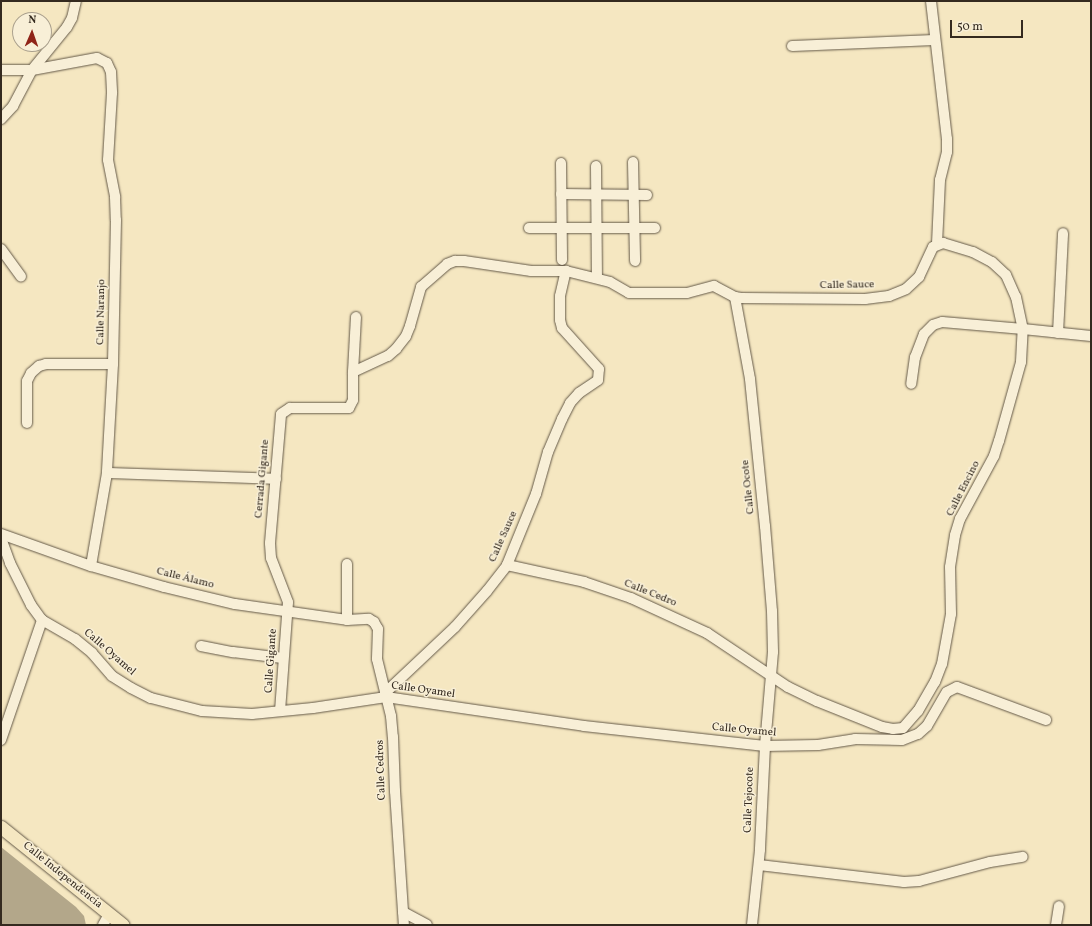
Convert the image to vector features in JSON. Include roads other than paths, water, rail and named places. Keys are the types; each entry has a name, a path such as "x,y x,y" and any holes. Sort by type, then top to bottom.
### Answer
{"main road":[{"name":"Calle Independencia","path":"1,827 106,920 123,925"}],"street":[{"path":"1,119 13,106 32,70 67,28 72,18 76,1"},
{"path":"930,1 947,140 947,152 940,180 937,244 949,243 973,252 1000,269 1011,284 1023,330"},
{"path":"792,46 935,40"},
{"name":"Calle Naranjo","path":"32,70 97,58 104,60 110,66 111,72 112,93 108,160 115,197 116,220 113,364 107,473 91,566"},
{"path":"1,70 32,70"},
{"path":"633,162 636,261"},
{"path":"561,163 562,260"},
{"path":"596,166 597,278"},
{"path":"561,194 648,195"},
{"path":"529,228 655,228"},
{"path":"1058,333 1063,233"},
{"name":"Calle Sauce","path":"353,372 388,356 396,349 406,336 421,288 448,264 455,261 531,271 566,271 610,282 629,293 674,294 694,292 714,286 735,297 854,300 889,296 906,289 919,277 929,253 937,244"},
{"path":"1,249 21,277"},
{"name":"Calle Sauce","path":"385,695 455,627 487,591 507,565 536,494 548,452 562,419 570,403 579,394 598,380 599,369 562,328 560,320 560,296 566,271"},
{"name":"Calle Ocote","path":"735,297 750,379 765,526 772,611 773,652 771,675"},
{"path":"353,372 356,317"},
{"path":"911,384 915,357 924,334 933,325 942,322 1091,336"},
{"name":"Calle Encino","path":"907,725 918,711 932,688 942,664 951,614 950,567 955,535 960,519 994,456 999,442 1021,362 1023,330"},
{"path":"27,423 27,381 30,373 39,366 46,364 113,364"},
{"name":"Cerrada Gigante","path":"288,613 287,597 275,568 270,551 270,529 276,479 280,419 284,410 290,408 349,408 353,400 353,372"},
{"path":"107,473 276,479"},
{"name":"Calle Álamo","path":"1,534 91,566 164,587 221,601 288,613 347,620 369,619"},
{"name":"Calle Oyamel","path":"1,538 14,570 31,605 42,620 84,646 119,682 151,698 177,706 225,713 252,714 313,708 385,695 584,726 765,746 818,745 855,739 902,740 918,734 927,726 946,692 957,687 1046,720"},
{"path":"347,564 347,620"},
{"name":"Calle Cedro","path":"507,565 584,582 631,598 669,614 707,633 788,687 817,701 875,724 899,729 907,725"},
{"name":"Calle Gigante","path":"280,711 283,658 288,613"},
{"name":"Calle Cedros","path":"369,619 374,622 378,630 377,659 391,716 404,925"},
{"path":"1,740 42,620"},
{"path":"200,646 233,652 283,658"},
{"name":"Calle Tejocote","path":"752,925 759,865 765,746 771,675"},
{"path":"759,865 904,882 919,881 990,862 1023,857"},
{"path":"1056,925 1059,906"},
{"path":"403,912 427,925"}]}
